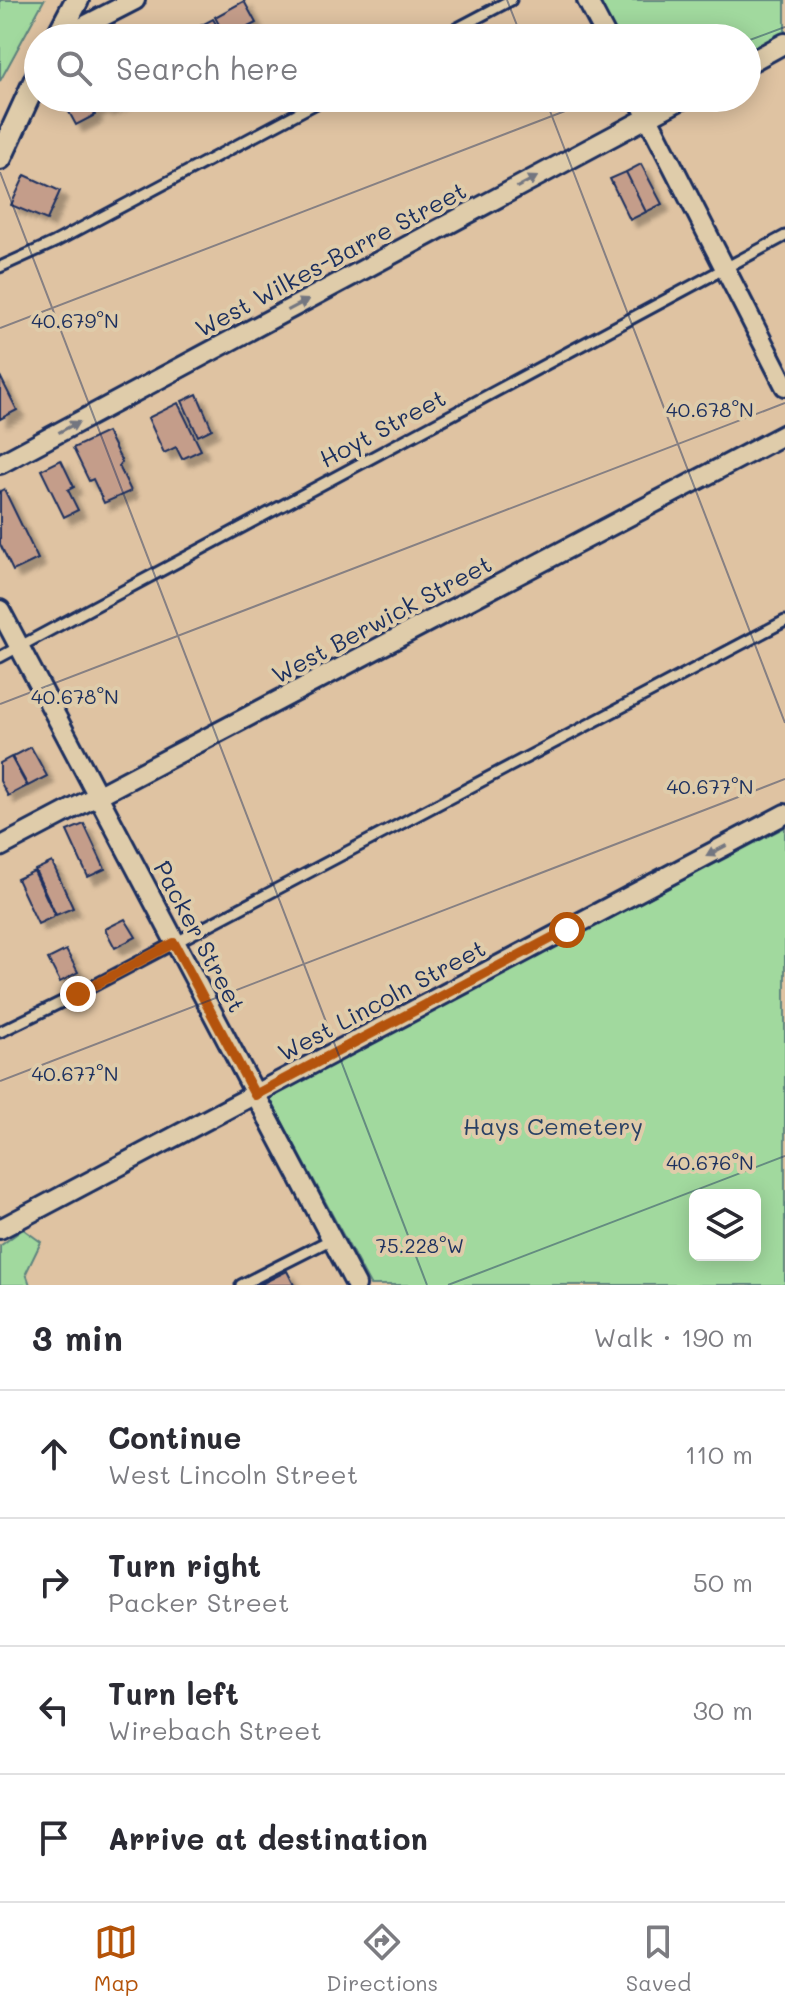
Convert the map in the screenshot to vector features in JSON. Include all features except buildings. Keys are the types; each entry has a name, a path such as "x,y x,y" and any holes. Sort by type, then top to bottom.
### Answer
{"street":[{"path":"66,24 77,0"},
{"path":"87,24 135,0"},
{"path":"587,0 600,24"},
{"path":"761,56 785,43"},
{"path":"0,158 24,106"},
{"path":"645,112 785,386"},
{"name":"West Wilkes-Barre Street","path":"0,464 657,112"},
{"name":"West Berwick Street","path":"0,847 785,434"},
{"name":"Packer Street","path":"0,610 356,1285"},
{"name":"West Lincoln Street","path":"0,1229 785,814"}],"lane":[{"path":"466,24 511,0"},
{"path":"0,267 55,242 300,112"},
{"name":"Hoyt Street","path":"0,657 785,236"},
{"path":"0,1032 78,994 785,621"},
{"path":"241,1285 332,1239"}],"green space":[{"path":"0,0 44,0 31,24 24,24 24,37 0,81"},
{"path":"587,0 785,0 785,43 761,56 761,24 600,24"},
{"name":"Hays Cemetery","path":"785,827 785,1285 370,1285 269,1097"},
{"path":"23,1229 41,1242 26,1273 30,1285 0,1285 0,1246"}],"route":[{"path":"78,994 174,943 255,1095 567,930"}]}
